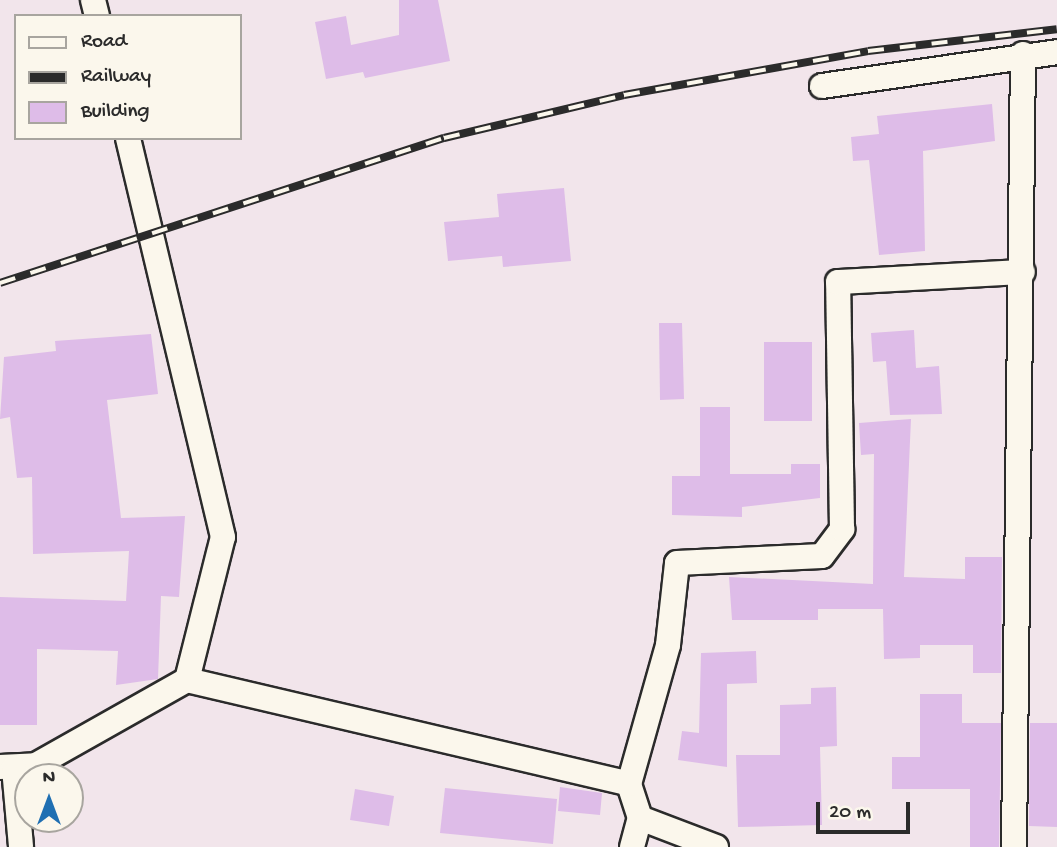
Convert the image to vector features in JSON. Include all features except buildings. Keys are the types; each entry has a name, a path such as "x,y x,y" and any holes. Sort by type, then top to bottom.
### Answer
{"street":[{"path":"822,86 1023,54 1057,52"},
{"path":"1014,847 1023,272 1023,54"},
{"path":"128,140 223,537 187,680"},
{"path":"632,847 640,818 629,783 668,645 677,563 822,556 842,529 838,282 1023,272"},
{"path":"21,847 7,768 36,765 187,680 629,783"},
{"path":"640,818 716,847"}],"railway":[{"path":"0,283 444,138 624,95 868,51 1057,29"}]}
